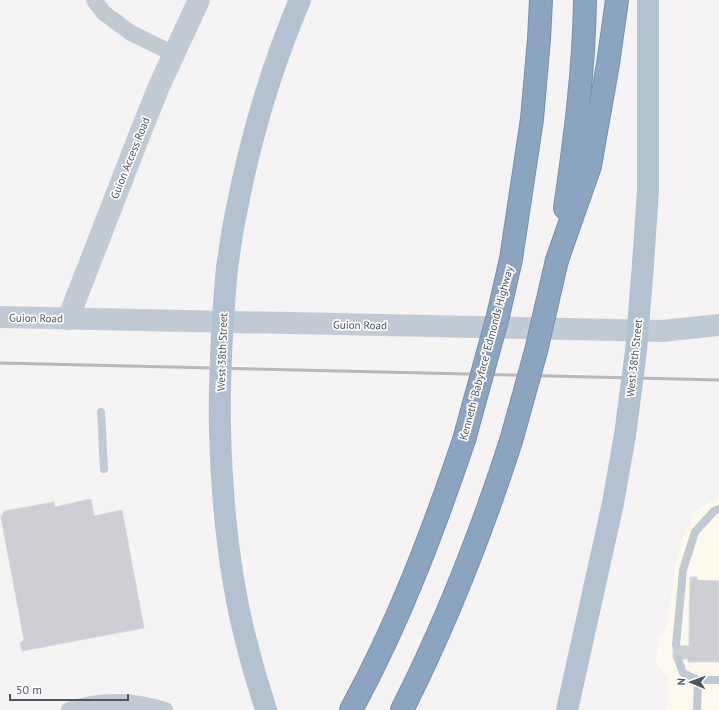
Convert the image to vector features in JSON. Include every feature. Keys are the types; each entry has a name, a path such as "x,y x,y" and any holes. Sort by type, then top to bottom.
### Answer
{"highway":[{"path":"525,0 532,119"},
{"name":"Kenneth \"Babyface\" Edmonds Highway","path":"351,710 398,617 429,541 464,440 493,336 511,259 532,119 539,39 540,0"},
{"path":"402,710 439,634 499,478 536,351 557,260 575,134 581,80 585,0"},
{"path":"557,260 590,166 608,64 617,0"}],"main road":[{"name":"West 38th Street","path":"266,710 248,648 238,604 224,509 220,431 222,316 235,214 257,124 271,76 300,0"},
{"name":"West 38th Street","path":"567,710 613,503 625,435 635,357 648,190 648,0"}],"street":[{"path":"94,0 104,13 131,33 174,54"},
{"name":"Guion Access Road","path":"68,319 143,126 198,0"},
{"name":"Guion Road","path":"0,318 662,331 719,325"},
{"path":"69,710 95,703 118,702 165,710"}],"lane":[{"path":"101,412 104,470"},
{"path":"676,645 683,570 695,532 714,511 719,509"},
{"path":"678,659 682,673 698,680 719,680"},
{"path":"697,710 698,680"}],"shaded area":[{"path":"719,496 719,710 667,710 668,680 655,662 659,639 667,626 677,555 693,513"}],"building":[{"path":"91,499 94,516 122,510 144,628 22,651 20,643 24,640 1,517 4,511 54,502 55,507"},
{"path":"690,577 697,577 697,580 719,581 719,662 688,662 688,659 673,659 673,645 689,646"}],"railway":[{"path":"0,363 719,380"}]}
